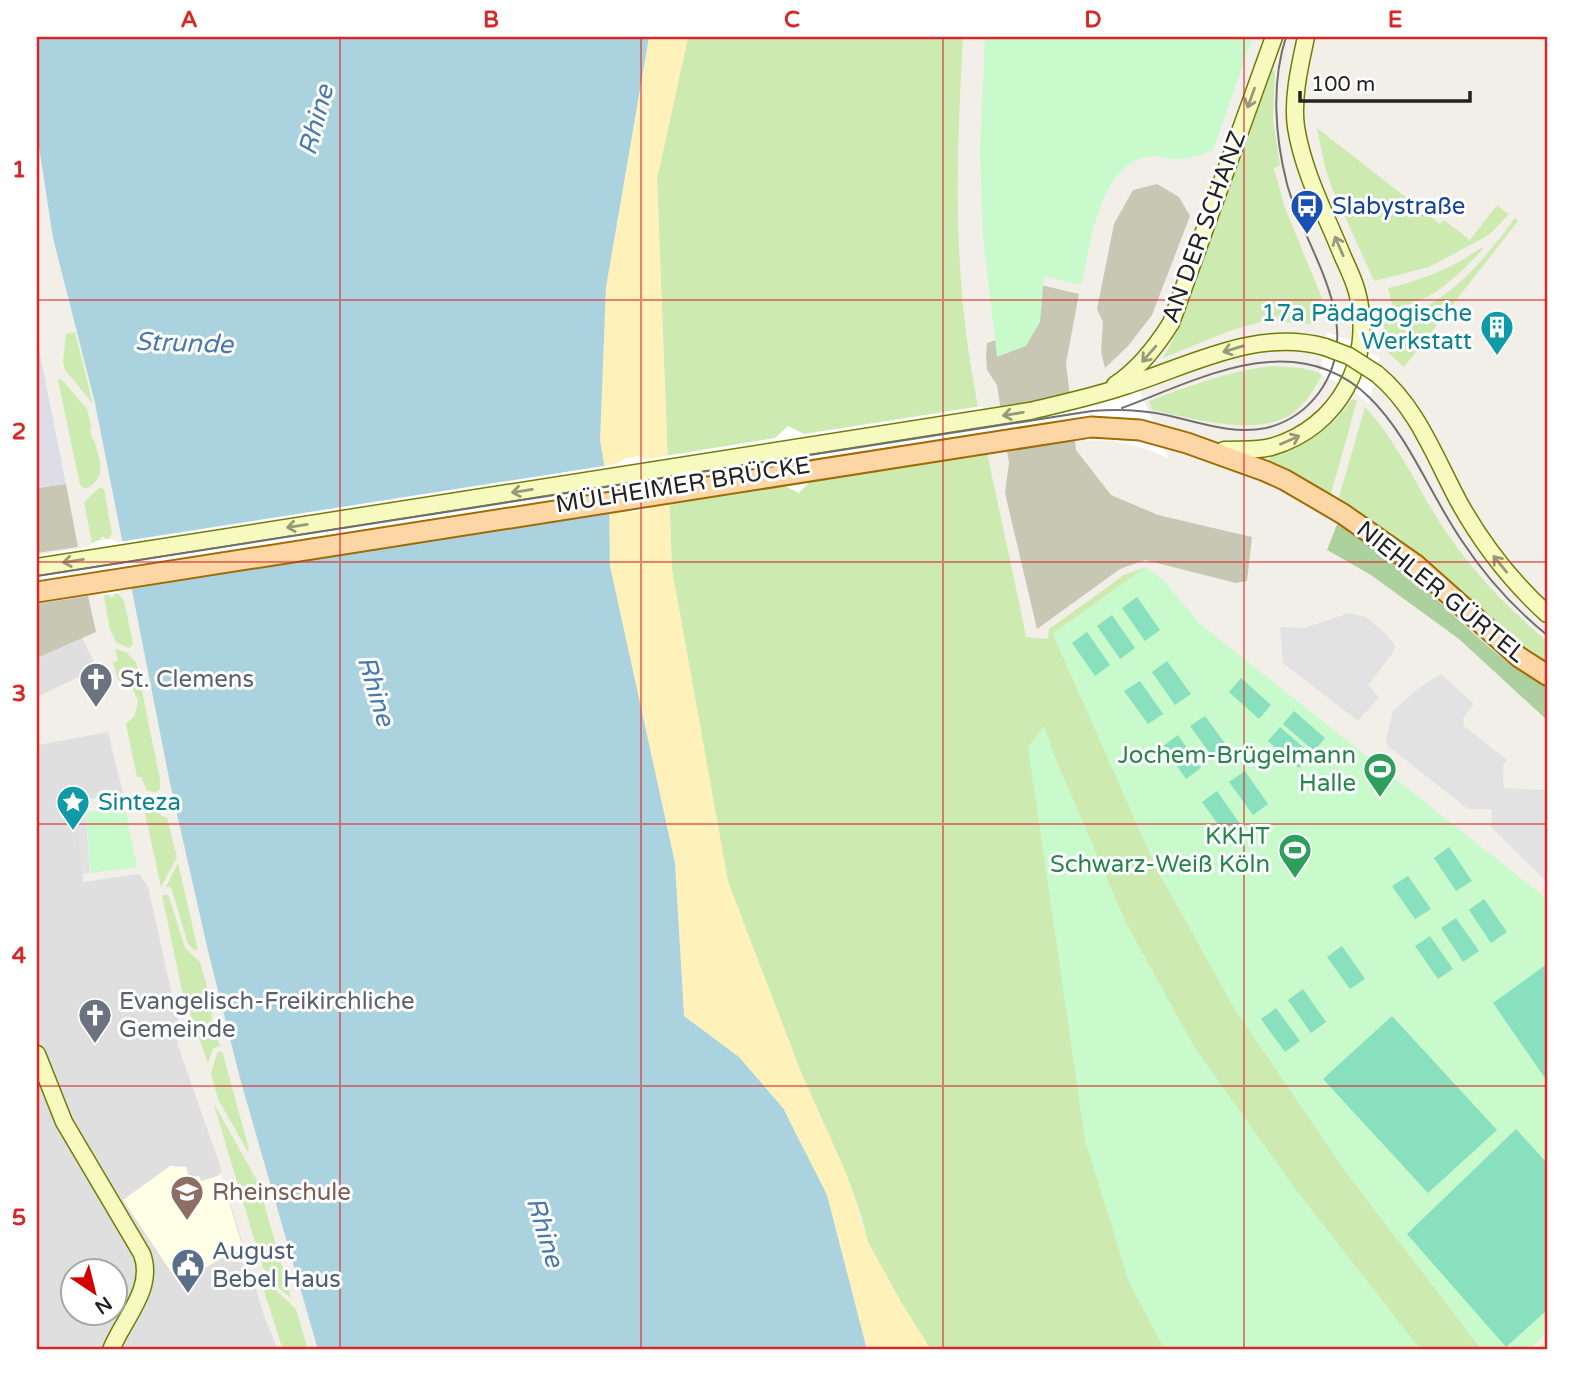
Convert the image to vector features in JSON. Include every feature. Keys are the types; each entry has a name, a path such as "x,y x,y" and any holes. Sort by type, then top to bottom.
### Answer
{"main road":[{"name":"AN DER SCHANZ","path":"1101,394 1123,384 1156,346 1171,323 1274,37"},
{"path":"1223,450 1268,448 1291,441 1323,420 1351,381 1359,355 1362,321 1357,292 1306,165 1296,125 1297,89 1306,37"},
{"name":"NIEHLER GÜRTEL","path":"1123,384 1251,344 1292,341 1325,347 1349,356 1377,373 1401,397 1414,414 1482,540 1513,580 1547,614"},
{"name":"MÜLHEIMER BRÜCKE","path":"37,567 1030,411 1101,394"},
{"name":"MÜLHEIMER BRÜCKE","path":"37,590 1090,422 1133,425 1178,433 1283,472 1319,492"},
{"name":"MÜLHEIMER BRÜCKE","path":"37,590 1038,434 1091,427 1140,430"},
{"name":"NIEHLER GÜRTEL","path":"1140,430 1187,443 1265,471 1344,511 1419,559 1501,635 1547,669"},
{"name":"NIEHLER GÜRTEL","path":"1319,492 1416,565 1520,657 1547,675"},
{"path":"37,1054 64,1122 146,1265 143,1288 111,1350"}],"shaded area":[{"path":"1157,184 1179,197 1190,216 1152,315 1128,346 1105,368 1101,351 1103,322 1097,309 1114,224 1133,190"},
{"path":"1041,285 1079,294 1066,363 1076,450 1111,495 1158,515 1252,537 1247,581 1236,583 1145,560 1120,569 1037,629 1005,493 1009,463 997,385 987,370 986,357 987,343 1020,332"},
{"path":"37,339 66,484 37,488"},
{"path":"66,484 78,547 37,553 37,488"},
{"path":"88,596 96,632 37,658 37,604"},
{"path":"1349,613 1366,617 1395,645 1392,654 1368,685 1379,697 1358,721 1283,663 1280,627 1304,628"},
{"path":"82,638 97,668 37,697 37,658"},
{"path":"1441,674 1474,704 1463,718 1464,726 1507,760 1503,766 1504,788 1547,792 1547,882 1491,827 1492,809 1468,809 1388,746 1386,740 1393,711 1416,690"},
{"path":"108,732 123,793 76,802 83,882 139,874 148,887 181,1035 177,1043 222,1171 218,1174 232,1208 264,1316 278,1350 37,1350 37,743 38,745"},
{"path":"86,814 90,873 82,874 77,815"},
{"name":"Rheinschule","path":"170,1166 186,1167 189,1178 199,1176 201,1181 221,1175 243,1249 225,1256 179,1284 123,1200"}],"green space":[{"path":"688,37 963,37 958,199 965,321 983,430 1026,637 1048,639 1049,629 1124,575 1146,567 1053,634 1157,869 1235,1009 1346,1172 1482,1350 931,1350 902,1304 868,1243 846,1173 803,1077 728,882 672,570 657,179"},
{"path":"985,37 1253,37 1213,150 1182,159 1154,156 1135,161 1121,172 1109,188 1101,206 1081,285 1044,276 1040,322 1026,346 997,357 983,236 980,151"},
{"path":"1270,68 1275,71 1273,118 1280,166 1274,168 1285,208 1322,298 1313,324 1264,321 1229,331 1163,358 1180,326 1198,266"},
{"path":"1317,128 1440,224 1444,220 1470,240 1497,205 1509,214 1489,235 1429,267 1374,281 1332,188"},
{"path":"1515,218 1518,221 1404,367 1383,348 1384,322 1406,316 1443,296 1474,268"},
{"path":"1482,247 1483,249 1443,287 1420,300 1393,308 1388,288 1437,272"},
{"path":"75,332 93,404 65,370 63,361 66,334"},
{"path":"1273,366 1302,368 1323,374 1297,410 1282,419 1265,424 1227,424 1187,418 1152,410 1149,401 1225,375"},
{"path":"61,379 87,409 92,439 100,461 98,479 86,489 80,485 58,380"},
{"path":"1352,399 1357,401 1331,494 1269,462 1271,457 1306,442 1327,428"},
{"path":"1365,407 1396,448 1462,554 1502,600 1547,641 1547,662 1504,631 1415,553 1339,497"},
{"path":"100,487 104,489 112,533 108,540 102,536 98,542 92,543 84,502"},
{"path":"1338,522 1384,554 1510,664 1547,686 1547,720 1459,639 1371,575 1327,550"},
{"path":"1146,567 1164,581 1200,624 1547,899 1547,1333 1528,1350 1482,1350 1346,1172 1235,1009 1157,869 1053,634"},
{"path":"116,592 124,600 133,644 129,648 117,643 110,630 104,596 105,593 112,598"},
{"path":"1137,597 1160,630 1145,641 1122,608"},
{"path":"1112,615 1135,648 1120,659 1097,626"},
{"path":"1087,632 1110,665 1095,676 1072,643"},
{"path":"115,649 126,652 136,662 160,779 160,789 156,792 147,791 141,777 137,777 126,724 135,715 138,700 131,686 118,680 113,662 118,661"},
{"path":"1167,661 1191,694 1175,705 1152,672"},
{"path":"1241,678 1271,705 1259,719 1229,692"},
{"path":"1140,681 1163,714 1148,724 1124,691"},
{"path":"1294,711 1325,738 1314,751 1283,724"},
{"path":"1205,716 1229,749 1214,759 1190,726"},
{"path":"1044,726 1126,923 1195,1048 1296,1190 1421,1350 1165,1350 1130,1285 1085,1140 1028,747"},
{"path":"1280,727 1311,754 1299,768 1268,741"},
{"path":"1178,735 1201,768 1186,779 1163,746"},
{"path":"1245,771 1268,804 1253,815 1229,782"},
{"path":"1217,791 1240,824 1225,834 1202,802"},
{"path":"142,800 157,804 161,816 167,817 177,857 161,887"},
{"path":"125,807 137,867 91,873 86,812"},
{"path":"1449,847 1472,881 1456,891 1434,858"},
{"path":"178,863 198,950 188,944 171,887 166,887"},
{"path":"1408,876 1431,909 1415,919 1392,886"},
{"path":"162,895 168,895 185,948 200,962 212,1005 212,1030 221,1046 213,1048 208,1063 182,991"},
{"path":"1484,899 1507,932 1491,943 1469,910"},
{"path":"1456,918 1479,951 1463,962 1441,928"},
{"path":"1430,936 1453,969 1438,979 1415,946"},
{"path":"1342,946 1365,979 1350,989 1327,957"},
{"path":"1547,964 1547,1081 1493,1003"},
{"path":"1303,989 1326,1022 1311,1033 1288,1000"},
{"path":"1276,1008 1300,1041 1285,1052 1261,1019"},
{"path":"1392,1016 1497,1130 1428,1193 1323,1079"},
{"path":"222,1051 248,1152 218,1099 211,1074 217,1053"},
{"path":"213,1102 258,1182 291,1298 263,1268"},
{"path":"1516,1129 1547,1163 1547,1310 1506,1347 1407,1234"},
{"path":"259,1275 296,1309 308,1350 283,1350"}],"sand":[{"path":"649,37 688,37 657,179 672,570 728,882 803,1078 846,1173 868,1242 931,1350 867,1350 827,1195 783,1108 739,1057 684,1016 675,863 610,566 609,494 600,440 606,287"}],"water":[{"path":"37,37 649,37 606,287 600,440 609,494 610,566 675,863 684,1016 739,1057 783,1108 827,1195 867,1350 318,1350 241,1082 208,951 170,783 95,403 53,238 37,134"}],"pier":[{"path":"1327,332 1354,342 1380,358 1369,403 1345,386 1320,374"},
{"path":"1139,390 1169,458 1144,448 1113,441 1066,440 811,480 799,493 783,485 654,504 646,510 624,510 126,587 119,593 94,593 37,602 37,555 88,547 96,541 110,539 118,542 616,464 638,456 647,459 775,438 788,426 804,434 982,406 986,424 1060,412"}],"tram line":[{"path":"37,576 1092,411 1148,412 1241,430 1266,428 1288,420 1318,394 1332,368 1337,342 1335,315 1328,289 1287,184 1280,148 1277,91 1286,37"},
{"path":"1122,408 1195,380 1251,364 1308,364 1340,376 1367,395 1389,420 1480,567 1523,614 1547,635"}],"place":[{"name":"Slabystraße","path":"1307,236"},
{"name":"17a Pädagogische Werkstatt","path":"1497,357"},
{"name":"St. Clemens","path":"96,709"},
{"name":"Jochem-Brügelmann Halle","path":"1380,799"},
{"name":"Sinteza","path":"73,832"},
{"name":"KKHT Schwarz-Weiß Köln","path":"1295,880"},
{"name":"Evangelisch-Freikirchliche Gemeinde","path":"95,1045"},
{"name":"Rheinschule","path":"187,1222"},
{"name":"August Bebel Haus","path":"188,1295"}],"water label":[{"name":"Rhine","path":"316,120"},
{"name":"Strunde","path":"184,343"},
{"name":"Rhine","path":"376,691"},
{"name":"Rhine","path":"545,1232"}]}
